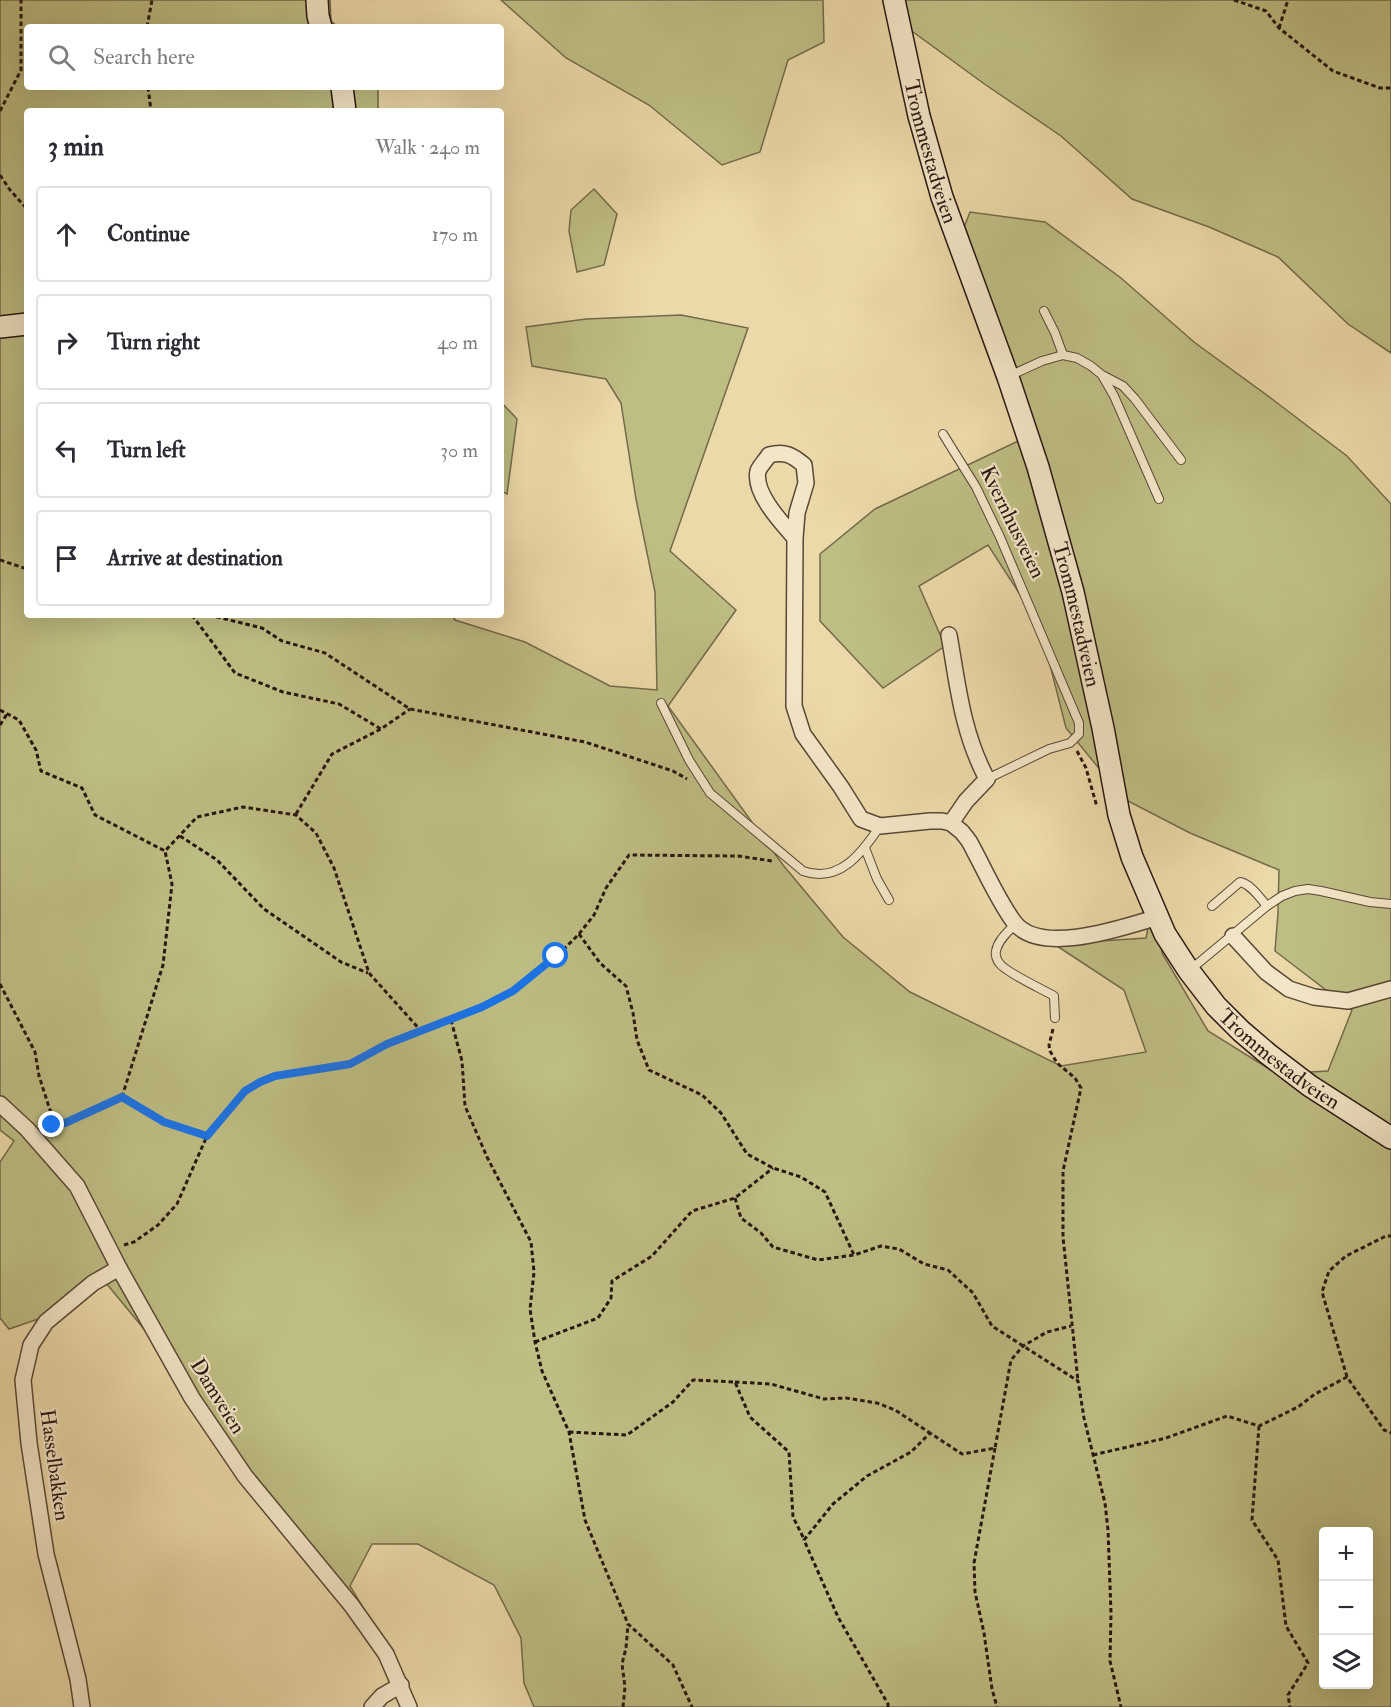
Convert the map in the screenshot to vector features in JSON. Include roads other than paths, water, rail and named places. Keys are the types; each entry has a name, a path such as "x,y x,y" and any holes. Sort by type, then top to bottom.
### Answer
{"main road":[{"path":"317,0 320,24"},
{"name":"Trommestadveien","path":"894,0 914,94 942,197 1008,376 1038,466 1073,592 1103,728 1119,815 1132,857 1165,934 1189,971 1216,1006 1241,1031 1310,1086 1391,1138"},
{"path":"342,90 345,108"},
{"path":"0,327 24,324"}],"street":[{"path":"795,538 770,507 759,486 758,471 769,455 779,453 794,457 804,465 806,483 798,513 795,538 794,706 803,734 861,819 880,826 930,820 951,823 969,841 1015,924 1030,933 1045,938 1072,938 1114,930 1158,916"},
{"path":"949,635 964,720 975,757 987,779 966,801 951,823"},
{"path":"1233,936 1251,958 1289,989 1314,997 1348,1001 1391,989"},
{"name":"Damveien","path":"0,1104 27,1129 77,1186 192,1398 245,1476 352,1606 386,1654 409,1707"},
{"name":"Hasselbakken","path":"82,1707 78,1679 46,1554 29,1443 23,1380 31,1345 46,1322 93,1283 120,1268"},
{"path":"372,1707 382,1696 401,1685"}],"lane":[{"path":"1044,311 1063,355"},
{"path":"1008,376 1042,361 1063,355 1077,358 1123,386 1181,460"},
{"path":"1102,375 1114,396 1159,499"},
{"name":"Kvernhusveien","path":"944,434 976,487 1000,537 1079,723 1079,734 1070,743 1049,749 987,779"},
{"path":"661,703 689,760 710,793 803,871 814,875 829,874 852,862 880,826"},
{"path":"865,848 889,900"},
{"path":"1212,906 1240,882 1249,885 1267,906"},
{"path":"1189,971 1267,906 1295,891 1308,889 1391,904"},
{"path":"1015,924 1000,941 996,958 1008,970 1054,996 1055,1018"}]}
